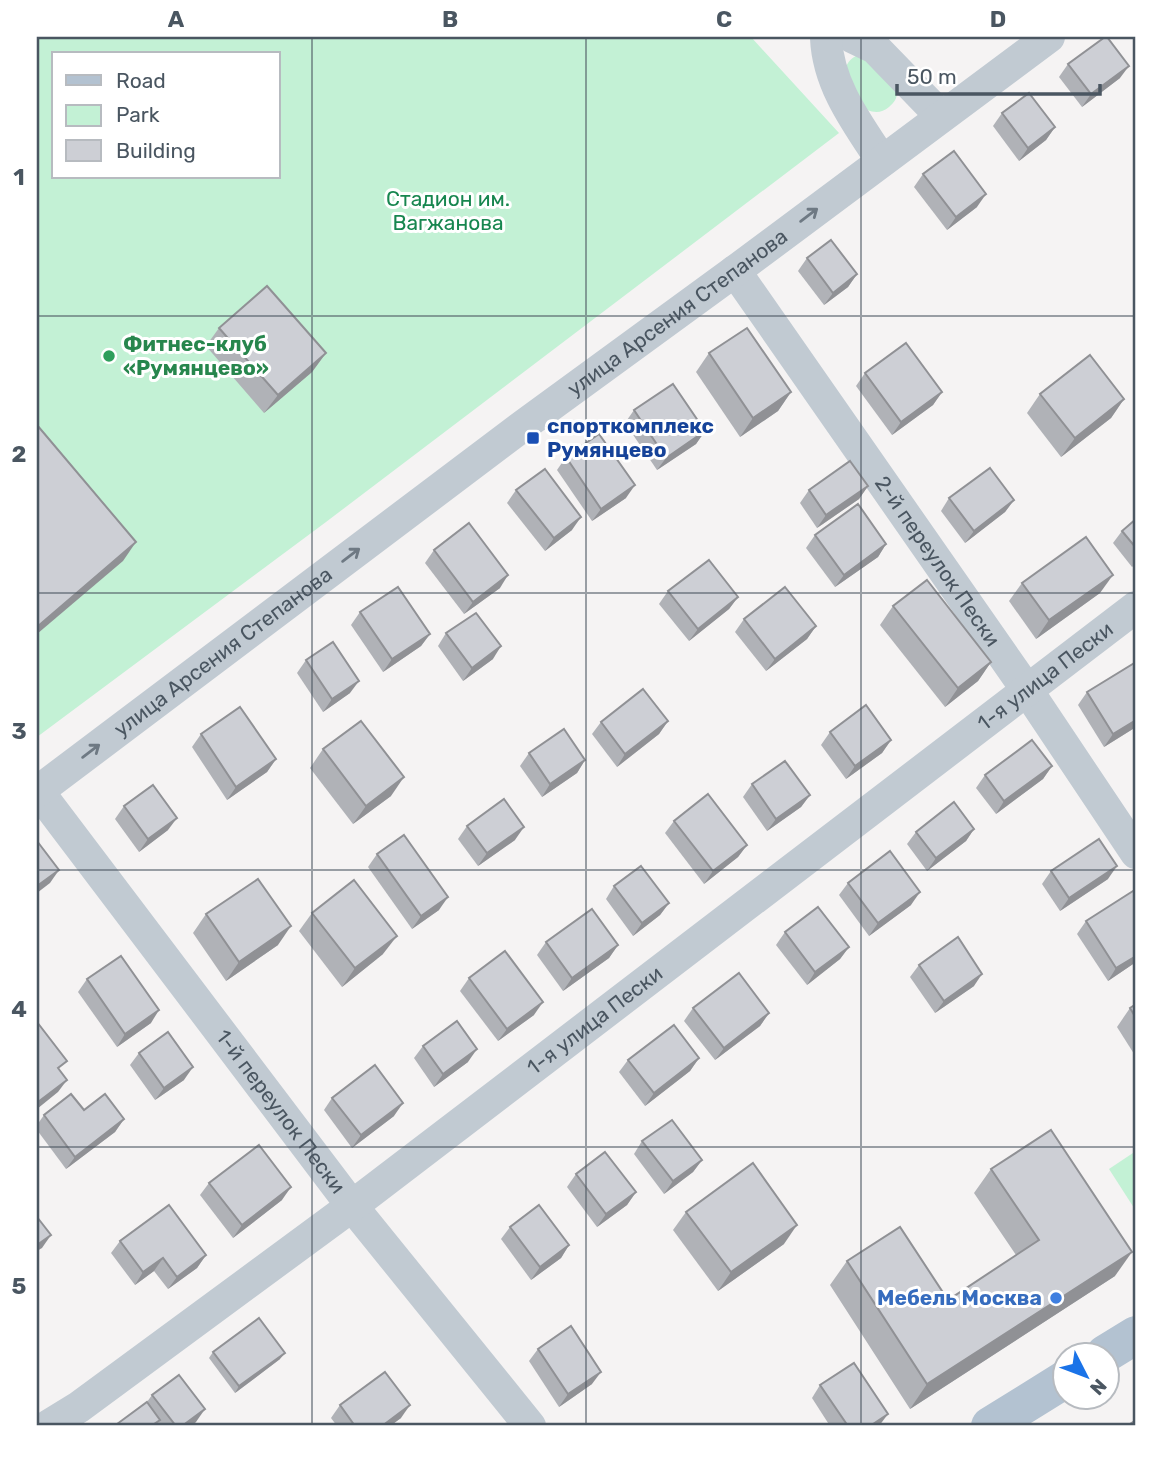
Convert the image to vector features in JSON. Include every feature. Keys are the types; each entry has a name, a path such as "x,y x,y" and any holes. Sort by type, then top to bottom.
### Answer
{"main road":[{"path":"1120,1345 1136,1335"},
{"path":"990,1426 1050,1389"}],"street":[{"path":"882,161 835,81 826,56 836,37 874,48 941,116"},
{"name":"улица Арсения Степанова","path":"37,791 513,433 1049,37"},
{"name":"2-й переулок Пески","path":"735,271 1027,690 1136,853"},
{"name":"1-я улица Пески","path":"48,1426 79,1407 352,1206 1136,607"},
{"name":"1-й переулок Пески","path":"37,791 352,1206 530,1426"}],"green space":[{"name":"Стадион им. Вагжанова","path":"37,37 751,37 839,133 326,522 37,737"},
{"path":"864,54 895,86 895,100 881,111 867,110 844,72 851,60"},
{"path":"1136,1151 1136,1211 1109,1169"}],"building":[{"path":"1105,37 1129,66 1091,94 1068,64"},
{"path":"1029,93 1055,127 1028,148 1002,113"},
{"path":"954,151 986,194 956,217 923,174"},
{"path":"831,240 857,274 833,293 807,258"},
{"path":"267,286 326,353 278,395 219,328"},
{"path":"747,328 791,392 753,418 709,353"},
{"path":"906,343 942,392 901,422 865,373"},
{"path":"1090,355 1124,399 1075,438 1040,394"},
{"path":"673,384 705,431 666,458 634,410"},
{"path":"37,425 136,542 37,627"},
{"path":"599,434 635,485 601,509 566,457"},
{"path":"850,461 868,486 826,515 809,490"},
{"path":"990,468 1014,500 974,531 949,498"},
{"path":"545,469 581,517 554,538 516,490"},
{"path":"858,504 886,544 844,575 815,535"},
{"path":"1136,519 1136,548 1122,531"},
{"path":"469,523 508,575 473,602 434,550"},
{"path":"1086,537 1113,575 1049,620 1022,583"},
{"path":"709,560 738,597 698,629 668,591"},
{"path":"927,580 991,662 958,688 893,606"},
{"path":"398,587 430,634 392,659 360,612"},
{"path":"785,587 816,626 775,659 744,619"},
{"path":"476,613 501,646 472,668 446,633"},
{"path":"333,642 359,681 332,699 306,660"},
{"path":"1136,662 1136,720 1113,734 1087,692"},
{"path":"643,689 668,721 625,754 601,722"},
{"path":"866,705 891,740 855,766 830,732"},
{"path":"240,707 276,759 236,787 201,734"},
{"path":"361,721 404,777 366,806 323,749"},
{"path":"564,729 585,760 550,784 529,753"},
{"path":"1032,740 1052,766 1004,801 985,775"},
{"path":"785,761 810,795 776,819 752,784"},
{"path":"153,785 177,818 148,839 124,806"},
{"path":"708,794 747,845 713,871 674,821"},
{"path":"504,799 524,827 487,853 467,826"},
{"path":"954,802 974,829 936,858 916,832"},
{"path":"404,835 448,897 421,916 377,854"},
{"path":"1099,839 1117,866 1069,898 1051,871"},
{"path":"37,841 59,870 37,886"},
{"path":"890,851 920,892 878,923 848,883"},
{"path":"641,866 669,903 642,923 614,886"},
{"path":"258,879 291,926 239,962 206,914"},
{"path":"354,880 397,936 355,968 312,913"},
{"path":"1133,891 1136,895 1136,956 1116,968 1086,921"},
{"path":"818,907 849,947 815,972 785,932"},
{"path":"592,909 618,945 572,978 546,942"},
{"path":"958,937 982,974 944,1001 919,965"},
{"path":"505,951 543,1002 507,1029 469,978"},
{"path":"121,956 159,1010 125,1034 87,979"},
{"path":"739,973 769,1013 724,1048 693,1008"},
{"path":"1136,1004 1136,1018 1130,1008"},
{"path":"457,1021 477,1049 443,1074 423,1046"},
{"path":"37,1022 67,1061 58,1068 67,1080 38,1102 37,1100"},
{"path":"674,1025 699,1058 654,1093 628,1060"},
{"path":"168,1032 193,1067 164,1088 139,1053"},
{"path":"375,1065 403,1103 361,1135 332,1098"},
{"path":"71,1094 84,1110 105,1094 124,1119 75,1157 44,1115"},
{"path":"672,1120 702,1160 673,1181 642,1141"},
{"path":"1051,1130 1132,1252 927,1384 847,1261 900,1227 948,1300 1039,1240 991,1169"},
{"path":"259,1145 291,1187 242,1225 209,1183"},
{"path":"605,1152 636,1192 606,1214 576,1174"},
{"path":"753,1163 797,1225 731,1272 686,1212"},
{"path":"169,1205 206,1255 177,1277 163,1258 143,1272 120,1241"},
{"path":"539,1205 569,1245 540,1267 510,1227"},
{"path":"37,1217 51,1235 37,1245"},
{"path":"259,1318 285,1353 239,1386 213,1352"},
{"path":"571,1326 601,1372 568,1394 538,1349"},
{"path":"854,1363 888,1414 870,1426 848,1426 820,1385"},
{"path":"385,1372 410,1405 382,1426 355,1426 340,1405"},
{"path":"179,1375 205,1409 182,1426 176,1426 152,1395"},
{"path":"147,1402 160,1420 151,1426 117,1424"}],"place":[{"name":"Фитнес-клуб «Румянцево»","path":"109,356"},
{"name":"cпорткомплекс Румянцево","path":"533,438"},
{"name":"Мебель Москва","path":"1056,1298"}]}
